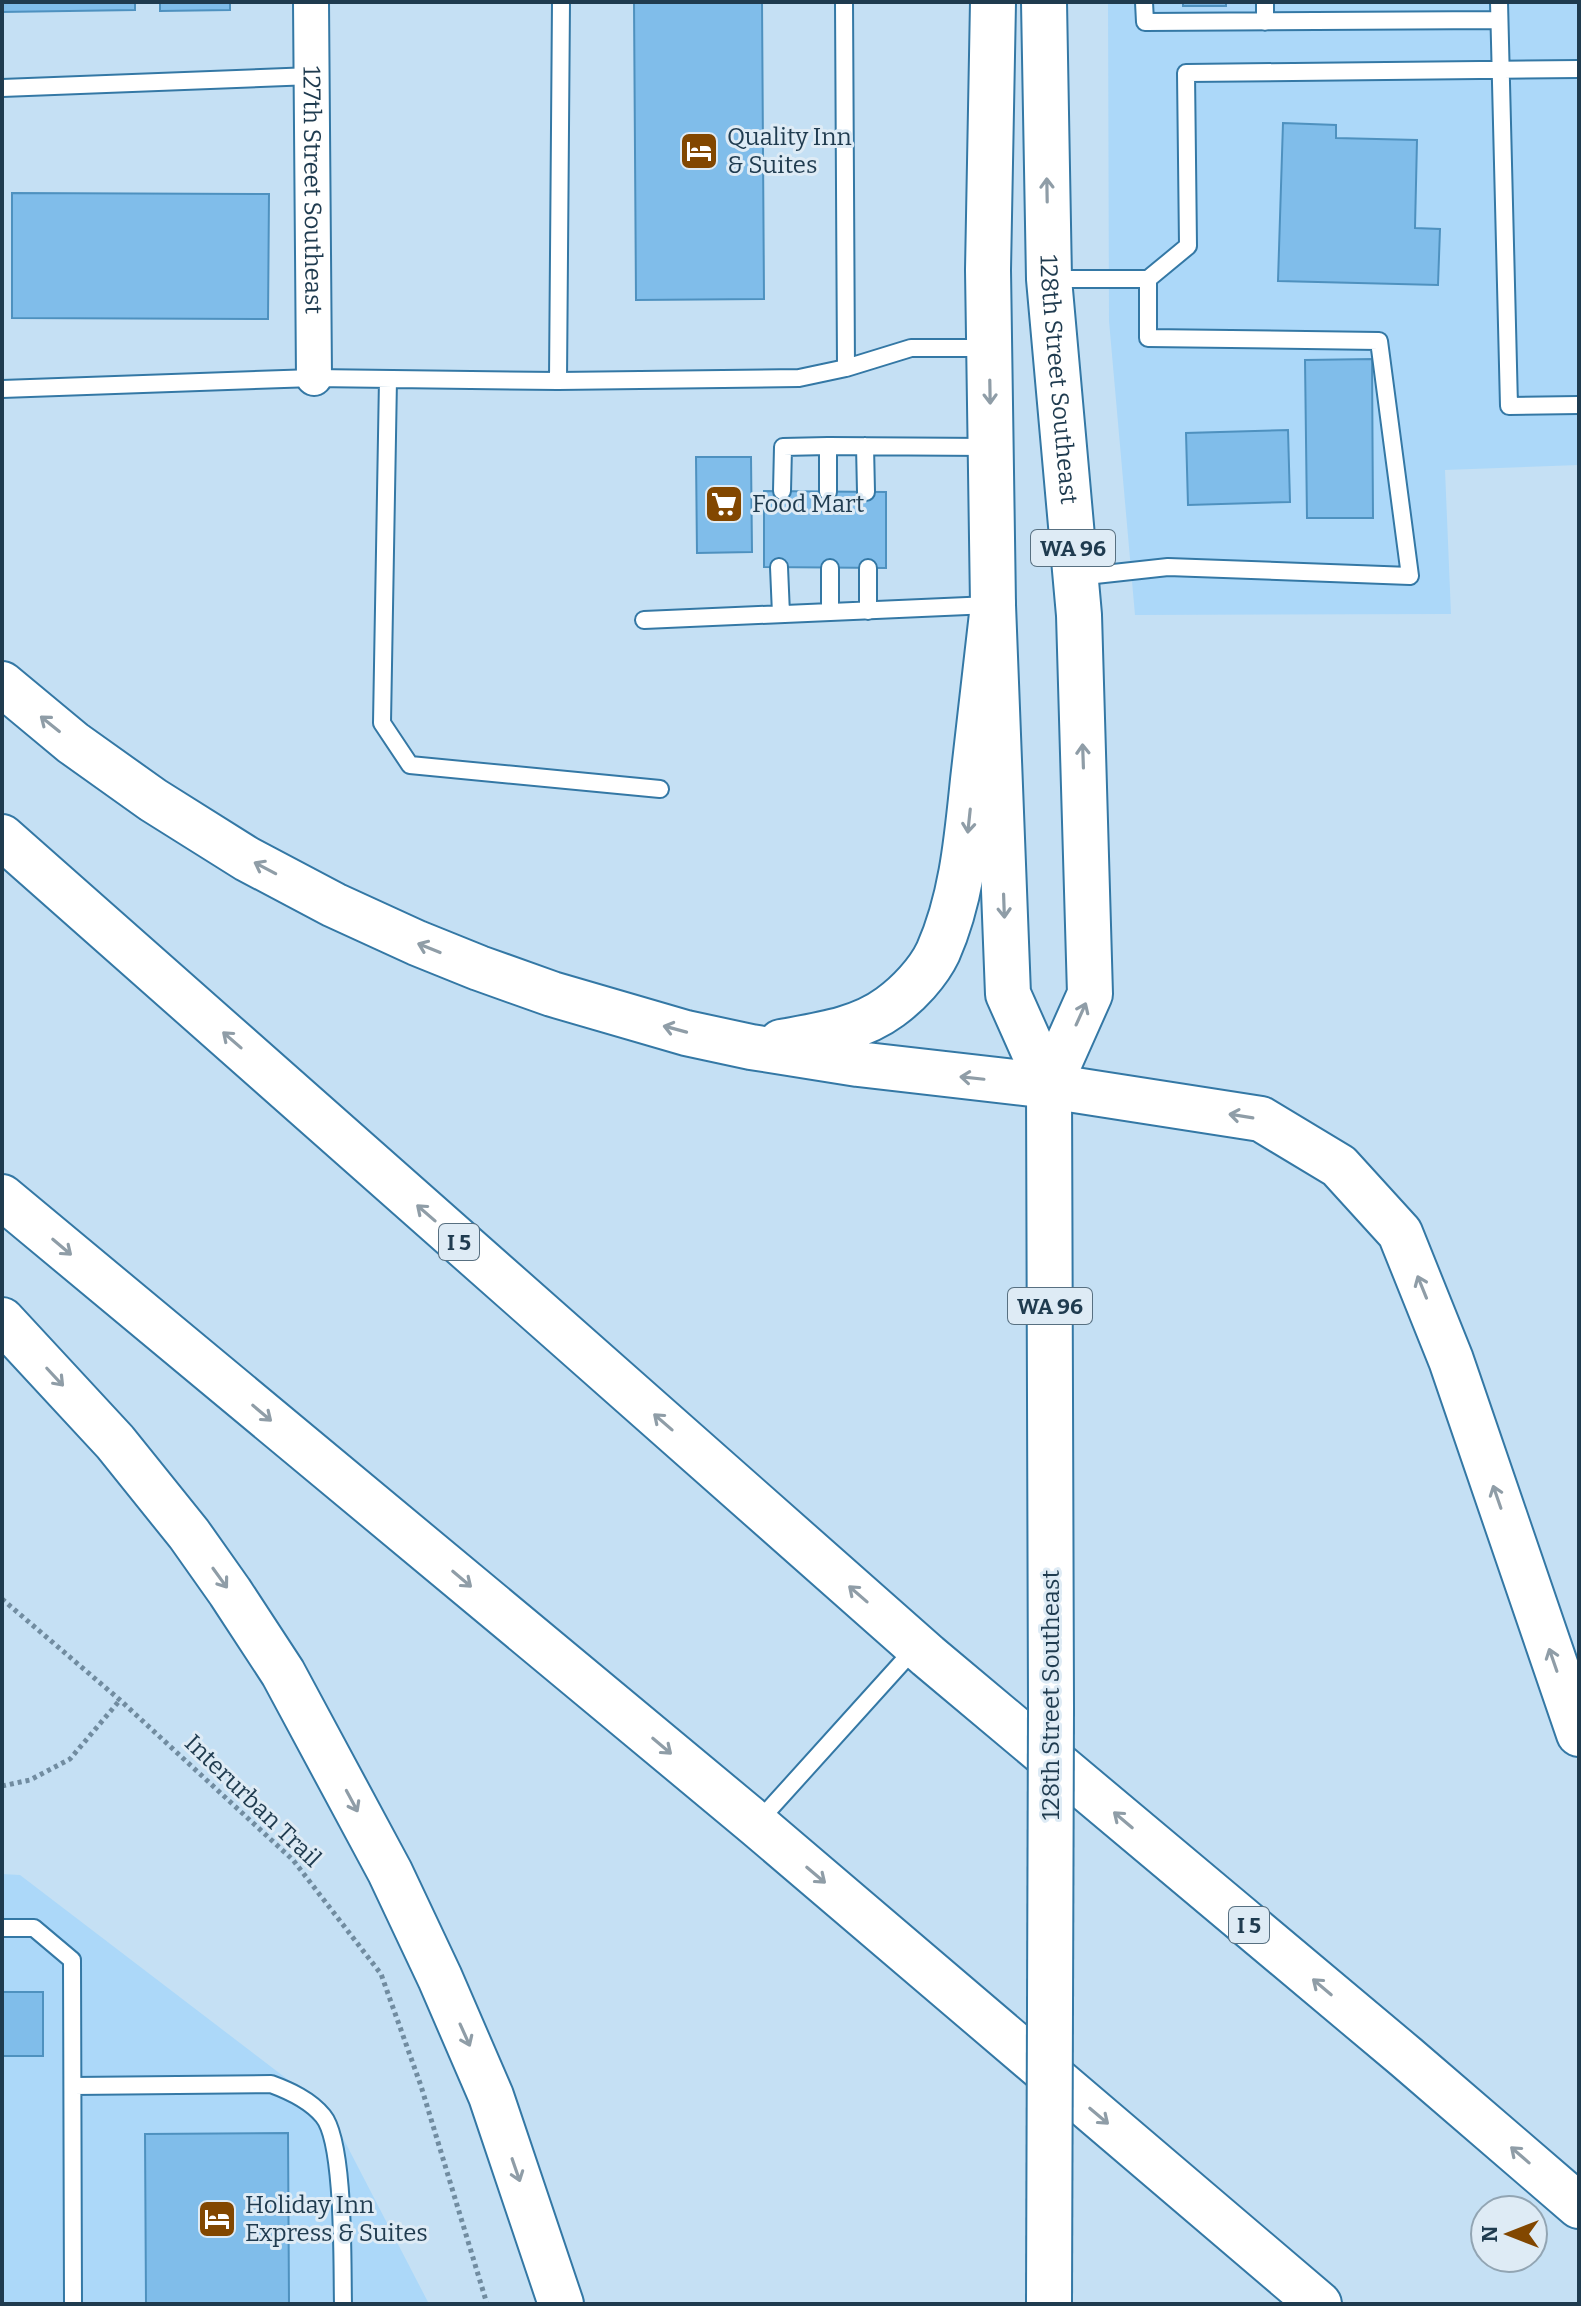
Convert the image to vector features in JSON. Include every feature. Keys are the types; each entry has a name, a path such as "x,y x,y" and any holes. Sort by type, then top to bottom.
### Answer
{"main road":[{"name":"128th Street Southeast","path":"993,2 988,270 993,605 1008,994 1049,1086 1049,2304"},
{"path":"1009,2 1016,20 1018,216 1049,279"},
{"name":"128th Street Southeast","path":"1044,2 1049,279 1076,578 1090,994 1049,1086"},
{"path":"751,1047 860,1024 911,989 937,955 952,913 965,851 993,605"},
{"path":"2,684 73,743 153,800 247,859 334,905 417,943 552,994 686,1033 751,1047 858,1064 1049,1086 1261,1119 1339,1166 1400,1233 1451,1360 1579,1734"},
{"name":"I 5","path":"2,837 916,1646 1579,2206"},
{"path":"2,1197 756,1824 1319,2304"},
{"path":"2,1320 115,1442 189,1534 283,1673 390,1872 446,1991 491,2096 561,2304"}],"street":[{"name":"127th Street Southeast","path":"311,2 314,378"}],"lane":[{"path":"558,381 561,2"},
{"path":"844,2 846,368"},
{"path":"1144,2 1145,22 1499,20"},
{"path":"1265,2 1265,22"},
{"path":"1499,2 1509,406 1579,405"},
{"path":"1049,279 1148,279 1188,246 1186,73 1579,69"},
{"path":"2,88 312,76"},
{"path":"1076,578 1168,567 1410,576 1379,341 1148,338 1148,279"},
{"path":"2,389 314,378 558,381 799,378 846,368 911,348 990,348"},
{"path":"388,379 382,723 410,765 660,789"},
{"path":"828,446 828,492"},
{"path":"865,446 866,492"},
{"path":"782,491 783,447 991,447"},
{"path":"779,567 781,614"},
{"path":"830,568 830,612"},
{"path":"868,568 868,611"},
{"path":"644,620 993,605"},
{"path":"756,1824 916,1646"},
{"path":"2,1928 34,1928 72,1960 73,2304"},
{"path":"73,2086 271,2084 296,2094 325,2117 339,2160 343,2304"}],"path":[{"name":"Interurban Trail","path":"2,1599 120,1700 293,1860 381,1974 421,2086 487,2304"},
{"path":"2,1786 30,1780 70,1759 120,1700"}],"shaded area":[{"path":"1108,2 1579,2 1579,465 1445,470 1451,614 1135,615 1109,321"},
{"path":"2,1874 20,1875 329,2111 429,2304 2,2304"}],"building":[{"path":"2,2 135,2 135,10 2,12"},
{"path":"160,2 230,2 230,10 160,11"},
{"name":"Quality Inn & Suites","path":"634,2 762,2 764,299 636,300"},
{"path":"1183,2 1226,2 1226,6 1183,6"},
{"path":"1283,123 1336,125 1336,138 1417,140 1415,228 1440,229 1438,285 1278,281"},
{"path":"12,193 269,194 268,319 12,318"},
{"path":"1372,359 1373,518 1307,518 1305,360"},
{"path":"1288,430 1290,502 1188,505 1186,433"},
{"name":"Food Mart","path":"696,457 751,457 752,552 697,553"},
{"path":"764,491 886,492 886,568 764,567"},
{"path":"2,1992 43,1992 43,2056 2,2056"},
{"name":"Holiday Inn Express & Suites","path":"288,2133 289,2304 146,2304 145,2134"}],"place":[{"name":"Quality Inn & Suites","path":"699,151"},
{"name":"Food Mart","path":"724,504"},
{"name":"Holiday Inn Express & Suites","path":"217,2219"}]}
